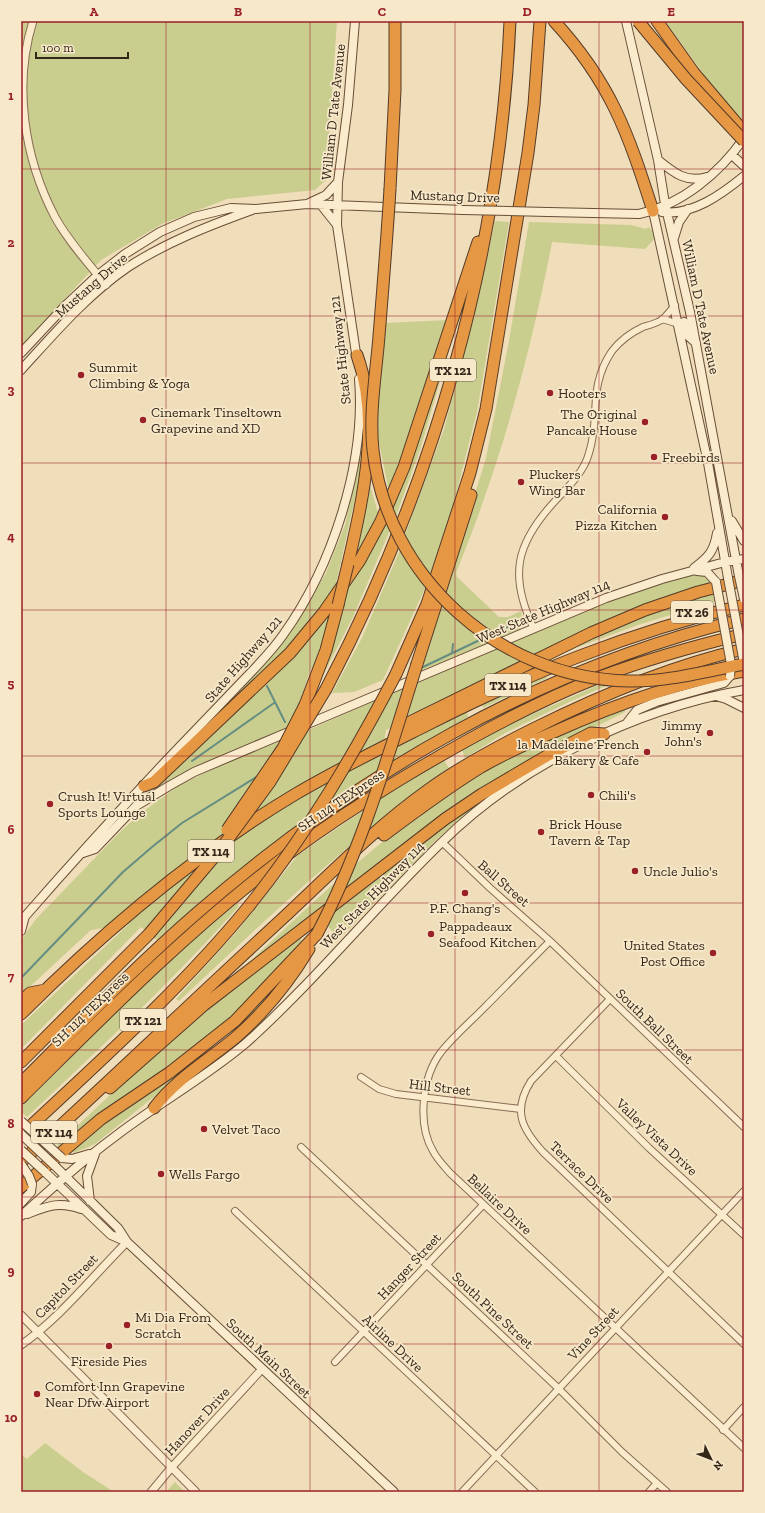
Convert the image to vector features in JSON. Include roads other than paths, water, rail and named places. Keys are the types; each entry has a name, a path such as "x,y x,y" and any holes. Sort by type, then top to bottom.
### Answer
{"highway":[{"path":"395,21 395,90 390,189 373,402 373,449 383,496 389,514 407,551 422,575 445,600 478,630 520,655 552,668 598,679 644,681 670,678 744,664"},
{"name":"TX 121","path":"21,1062 149,934 220,850 250,811 278,770 326,689 348,648 383,571 421,472 441,414 466,323 486,228 504,102 510,21"},
{"name":"TX 121","path":"21,1134 166,997 217,943 249,906 303,835 367,729 396,674 427,604 470,473 486,409 522,196 534,105 540,21"},
{"path":"554,21 569,37 599,77 616,108 632,146 653,211"},
{"path":"638,21 686,79 744,139"},
{"path":"657,21 694,73 744,132"},
{"path":"144,786 154,782 290,653 324,612 360,560 381,521 404,467 441,358 475,247 486,228"},
{"path":"220,850 224,834 283,748 305,705 326,650 348,564 366,473 367,405 364,376 357,355"},
{"path":"154,1108 166,1092 234,1039 270,1006 295,972 317,934 340,888 356,850 472,491 470,473"},
{"path":"396,740 410,722 591,633 653,607 742,578"},
{"name":"TX 26","path":"644,633 654,624 744,598"},
{"name":"TX 114","path":"21,1014 88,949 121,921 204,856 292,796 396,740 532,674 586,652 644,633 744,605"},
{"name":"SH 114 TEXpress","path":"21,1083 132,973 198,912 267,856 364,788 471,723 543,687 629,652 706,628 744,620"},
{"name":"SH 114 TEXpress","path":"21,1098 138,983 206,920 269,868 357,806 442,754 548,699 597,678 633,666 708,642 744,634"},
{"name":"TX 114","path":"21,1163 86,1100 369,840 429,789 479,757 590,702 636,682 699,660 743,650"},
{"path":"369,840 381,836 448,788 483,766 530,742 632,700 674,686 744,671"},
{"path":"86,1100 110,1088 204,1005 445,819 482,794 550,754 591,733 604,734"},
{"path":"26,1185 101,1119 169,1073 235,1021 317,934"},
{"path":"21,1002 30,993 45,990"}],"main road":[{"name":"William D Tate Avenue","path":"338,206 338,182 348,105 356,21"},
{"name":"William D Tate Avenue","path":"626,21 658,160 666,209 696,343 728,515 740,559 744,598"},
{"path":"666,209 696,188 710,176 732,155 744,139"},
{"path":"732,155 744,166"},
{"path":"658,160 681,177 698,179 710,176"},
{"name":"Mustang Drive","path":"21,353 65,306 98,275 125,254 160,232 194,217 231,208 256,209 307,204 463,210 639,214 666,209 688,209 724,192 744,176"},
{"path":"307,204 326,195 338,182"},
{"path":"321,205 337,225"},
{"name":"State Highway 121","path":"82,853 273,649 310,594 330,550 341,517 353,465 360,406 357,355 337,225 338,206"},
{"name":"Mustang Drive","path":"21,370 72,315 127,268 173,241 198,230 256,209"},
{"path":"673,239 679,222 688,209"},
{"name":"William D Tate Avenue","path":"653,211 700,422 744,664"},
{"path":"677,315 683,318 687,335 696,343"},
{"path":"700,422 706,429 712,457 718,461"},
{"path":"728,515 744,541"},
{"path":"690,571 706,559 715,546 718,524"},
{"name":"West State Highway 114","path":"23,918 82,853 95,849 136,806 194,772 606,598 690,571 740,559"},
{"path":"625,724 637,710 656,702 724,682 730,676 731,664 716,582 707,572 690,571"},
{"name":"West State Highway 114","path":"22,1216 57,1183 96,1152 154,1108 215,1067 260,1030 442,842 488,804 550,762 625,724 664,709 713,695 744,690"},
{"path":"713,695 726,698 744,708"},
{"path":"21,931 23,918"},
{"path":"21,1121 62,1158 72,1159 96,1152"},
{"name":"South Main Street","path":"21,1134 118,1228 126,1242 394,1492"},
{"name":"South Main Street","path":"21,1150 111,1235 126,1242"},
{"path":"91,1202 87,1176 96,1152"},
{"path":"21,1163 29,1176 26,1185 31,1192 21,1203"},
{"path":"22,1216 58,1204 67,1204 83,1209"}],"street":[{"path":"33,21 27,41 23,103 33,163 55,217 106,285"},
{"path":"534,629 522,602 518,580 521,553 529,534 547,510 573,482 588,457 594,427 596,386 608,358 630,335 662,319 675,305"},
{"path":"662,319 679,324"},
{"name":"Ball Street","path":"442,842 490,888 550,941"},
{"name":"South Ball Street","path":"550,941 744,1127"},
{"name":"Bellaire Drive","path":"550,941 440,1053 430,1071 424,1098 426,1131 432,1150 450,1173 744,1448"},
{"name":"Terrace Drive","path":"610,999 531,1081 525,1090 521,1109 522,1122 525,1130 543,1152 744,1344"},
{"name":"Valley Vista Drive","path":"556,1056 650,1148 744,1235"},
{"name":"Hill Street","path":"360,1077 373,1086 386,1092 424,1098 521,1109"},
{"name":"South Pine Street","path":"301,1147 558,1388 622,1452 667,1492"},
{"name":"Vine Street","path":"462,1492 668,1270 744,1191"},
{"name":"Hanger Street","path":"335,1362 483,1204"},
{"name":"Airline Drive","path":"235,1211 535,1492"},
{"name":"Capitol Street","path":"21,1345 38,1333 126,1242"},
{"path":"21,1315 196,1492"},
{"name":"Hanover Drive","path":"151,1492 262,1369"},
{"path":"723,1430 744,1407"},
{"path":"649,1492 658,1483"}],"waterway":[{"path":"493,634 521,621"},
{"path":"423,667 486,637"},
{"path":"452,653 453,644"},
{"path":"267,686 285,722"},
{"path":"192,761 274,703"},
{"path":"21,978 123,872 152,847 182,823 258,776"}],"place":[{"name":"Summit Climbing & Yoga","path":"81,375"},
{"name":"Hooters","path":"550,393"},
{"name":"Cinemark Tinseltown Grapevine and XD","path":"143,420"},
{"name":"The Original Pancake House","path":"645,422"},
{"name":"Freebirds","path":"654,457"},
{"name":"Pluckers Wing Bar","path":"521,482"},
{"name":"California Pizza Kitchen","path":"665,517"},
{"name":"Jimmy John's","path":"710,733"},
{"name":"la Madeleine French Bakery & Cafe","path":"647,752"},
{"name":"Chili's","path":"591,795"},
{"name":"Crush It! Virtual Sports Lounge","path":"50,804"},
{"name":"Brick House Tavern & Tap","path":"541,832"},
{"name":"Uncle Julio's","path":"635,871"},
{"name":"P.F. Chang's","path":"465,893"},
{"name":"Pappadeaux Seafood Kitchen","path":"431,934"},
{"name":"United States Post Office","path":"713,953"},
{"name":"Velvet Taco","path":"204,1129"},
{"name":"Wells Fargo","path":"161,1174"},
{"name":"Mi Dia From Scratch","path":"127,1325"},
{"name":"Fireside Pies","path":"109,1346"},
{"name":"Comfort Inn Grapevine Near Dfw Airport","path":"37,1394"}]}
